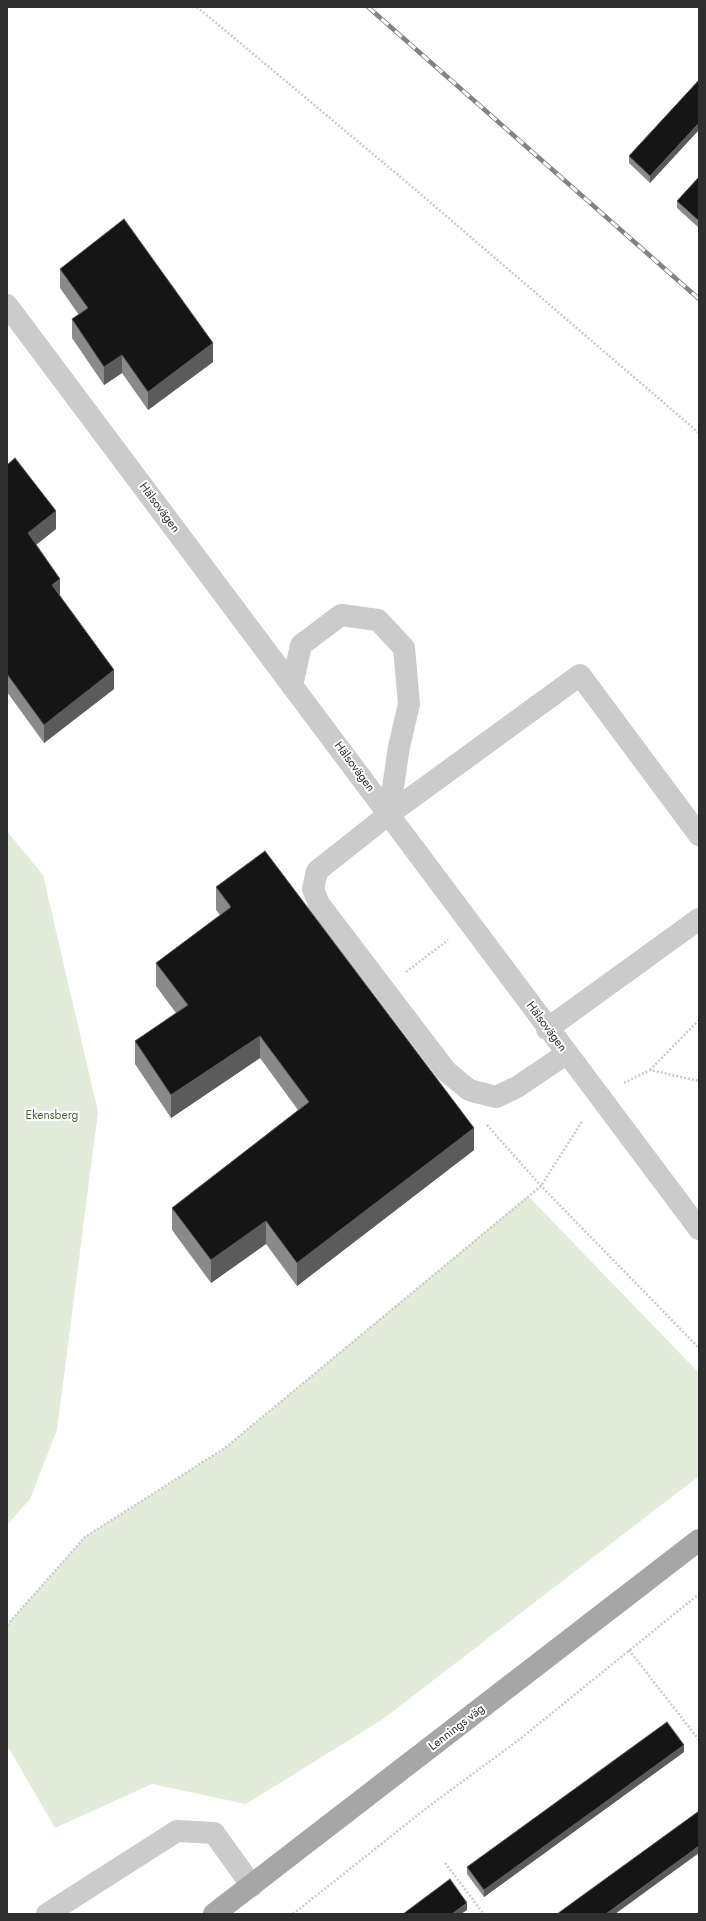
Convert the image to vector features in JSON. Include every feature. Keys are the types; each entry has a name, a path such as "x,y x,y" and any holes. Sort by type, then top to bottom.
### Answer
{"main road":[{"name":"Lennings väg","path":"214,1914 699,1540"}],"street":[{"name":"Hälsovägen","path":"7,305 389,814 566,1054 699,1229"},
{"path":"292,686 301,644 341,615 378,620 404,648 409,704 399,747 389,814"},
{"path":"566,1054 517,1087 496,1097 469,1090 446,1071 318,904 313,888 317,871 389,814 580,675 699,835"},
{"path":"548,1029 699,919"},
{"path":"47,1914 177,1831 214,1833 252,1886"}],"path":[{"path":"197,7 410,185 699,433"},
{"path":"383,989 454,935"},
{"path":"7,1625 85,1537 224,1448 541,1186 599,1096 650,1070 699,1020"},
{"path":"650,1070 699,1081"},
{"path":"484,1121 541,1186 699,1348"},
{"path":"293,1914 428,1807 520,1738 699,1594"},
{"path":"628,1650 699,1740"},
{"path":"445,1863 484,1914"}],"green space":[{"name":"Ekensberg","path":"7,831 43,875 98,1112 57,1430 30,1499 7,1525"},
{"path":"528,1196 699,1373 699,1476 383,1719 246,1804 152,1784 55,1828 7,1745 7,1625 85,1537 225,1448"}],"building":[{"path":"699,80 699,123 650,176 629,156"},
{"path":"699,177 699,221 677,201"},
{"path":"124,219 213,343 148,392 122,355 104,367 72,319 88,308 60,269"},
{"path":"15,458 56,511 28,533 60,579 52,585 114,670 44,725 7,674 7,465"},
{"path":"265,851 474,1128 297,1263 266,1221 211,1260 172,1208 309,1102 260,1036 171,1095 135,1041 188,1005 156,963 231,907 216,887"},
{"path":"667,1722 684,1745 484,1890 467,1867"},
{"path":"699,1811 699,1846 606,1914 557,1914"},
{"path":"450,1879 467,1903 452,1914 403,1914"}],"railway":[{"path":"368,7 699,299"}]}
